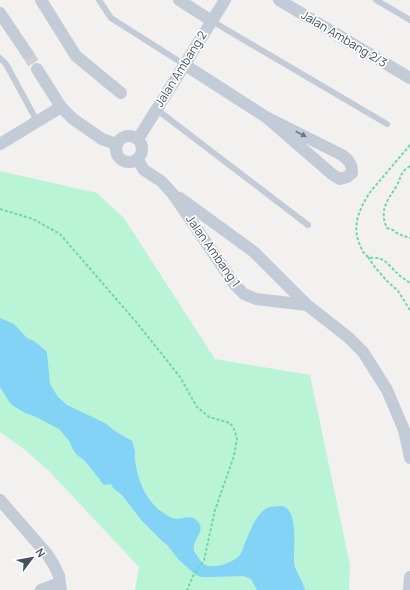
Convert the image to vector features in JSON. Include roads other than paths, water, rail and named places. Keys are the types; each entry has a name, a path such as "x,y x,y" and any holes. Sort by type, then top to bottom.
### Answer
{"street":[{"path":"41,0 76,56 122,93"},
{"path":"179,0 212,21"},
{"name":"Jalan Ambang 2","path":"138,139 225,0"},
{"name":"Jalan Ambang 2/3","path":"279,0 410,78"},
{"path":"0,13 27,53"},
{"path":"185,65 266,117 342,155 350,163 352,173 347,177 340,179 333,175 266,117"},
{"path":"37,69 61,107 73,119 102,139 116,144"},
{"path":"0,144 61,107"},
{"path":"126,135 132,135 141,142 141,156 132,162 121,160 116,150 116,144 126,135"},
{"name":"Jalan Ambang 1","path":"137,159 144,170 160,180 173,194 235,285 244,294 256,299 307,305"},
{"name":"Jalan Ambang 1","path":"173,194 254,252 307,305 348,337 363,352 387,390 404,430 410,458"},
{"path":"0,500 47,554 54,565 61,586 41,590"},
{"path":"409,590 410,576"}],"lane":[{"path":"99,0 111,18 185,65"},
{"path":"376,0 410,20"},
{"path":"212,21 387,124"},
{"path":"0,58 6,64 37,121"},
{"path":"156,109 308,225"}],"water":[{"path":"0,318 14,324 27,338 34,341 47,352 50,384 58,397 67,405 105,423 132,441 135,450 137,473 142,487 149,499 159,510 172,518 178,519 190,517 199,523 200,530 194,545 194,550 204,564 208,566 217,566 238,557 252,528 262,512 271,507 286,507 293,520 294,562 297,573 305,590 257,590 251,579 243,576 202,577 196,575 178,559 168,546 142,521 122,495 113,488 111,484 104,485 85,461 77,455 70,442 59,429 25,413 10,403 0,387"}],"tunnel":[{"path":"27,53 37,69"}]}
